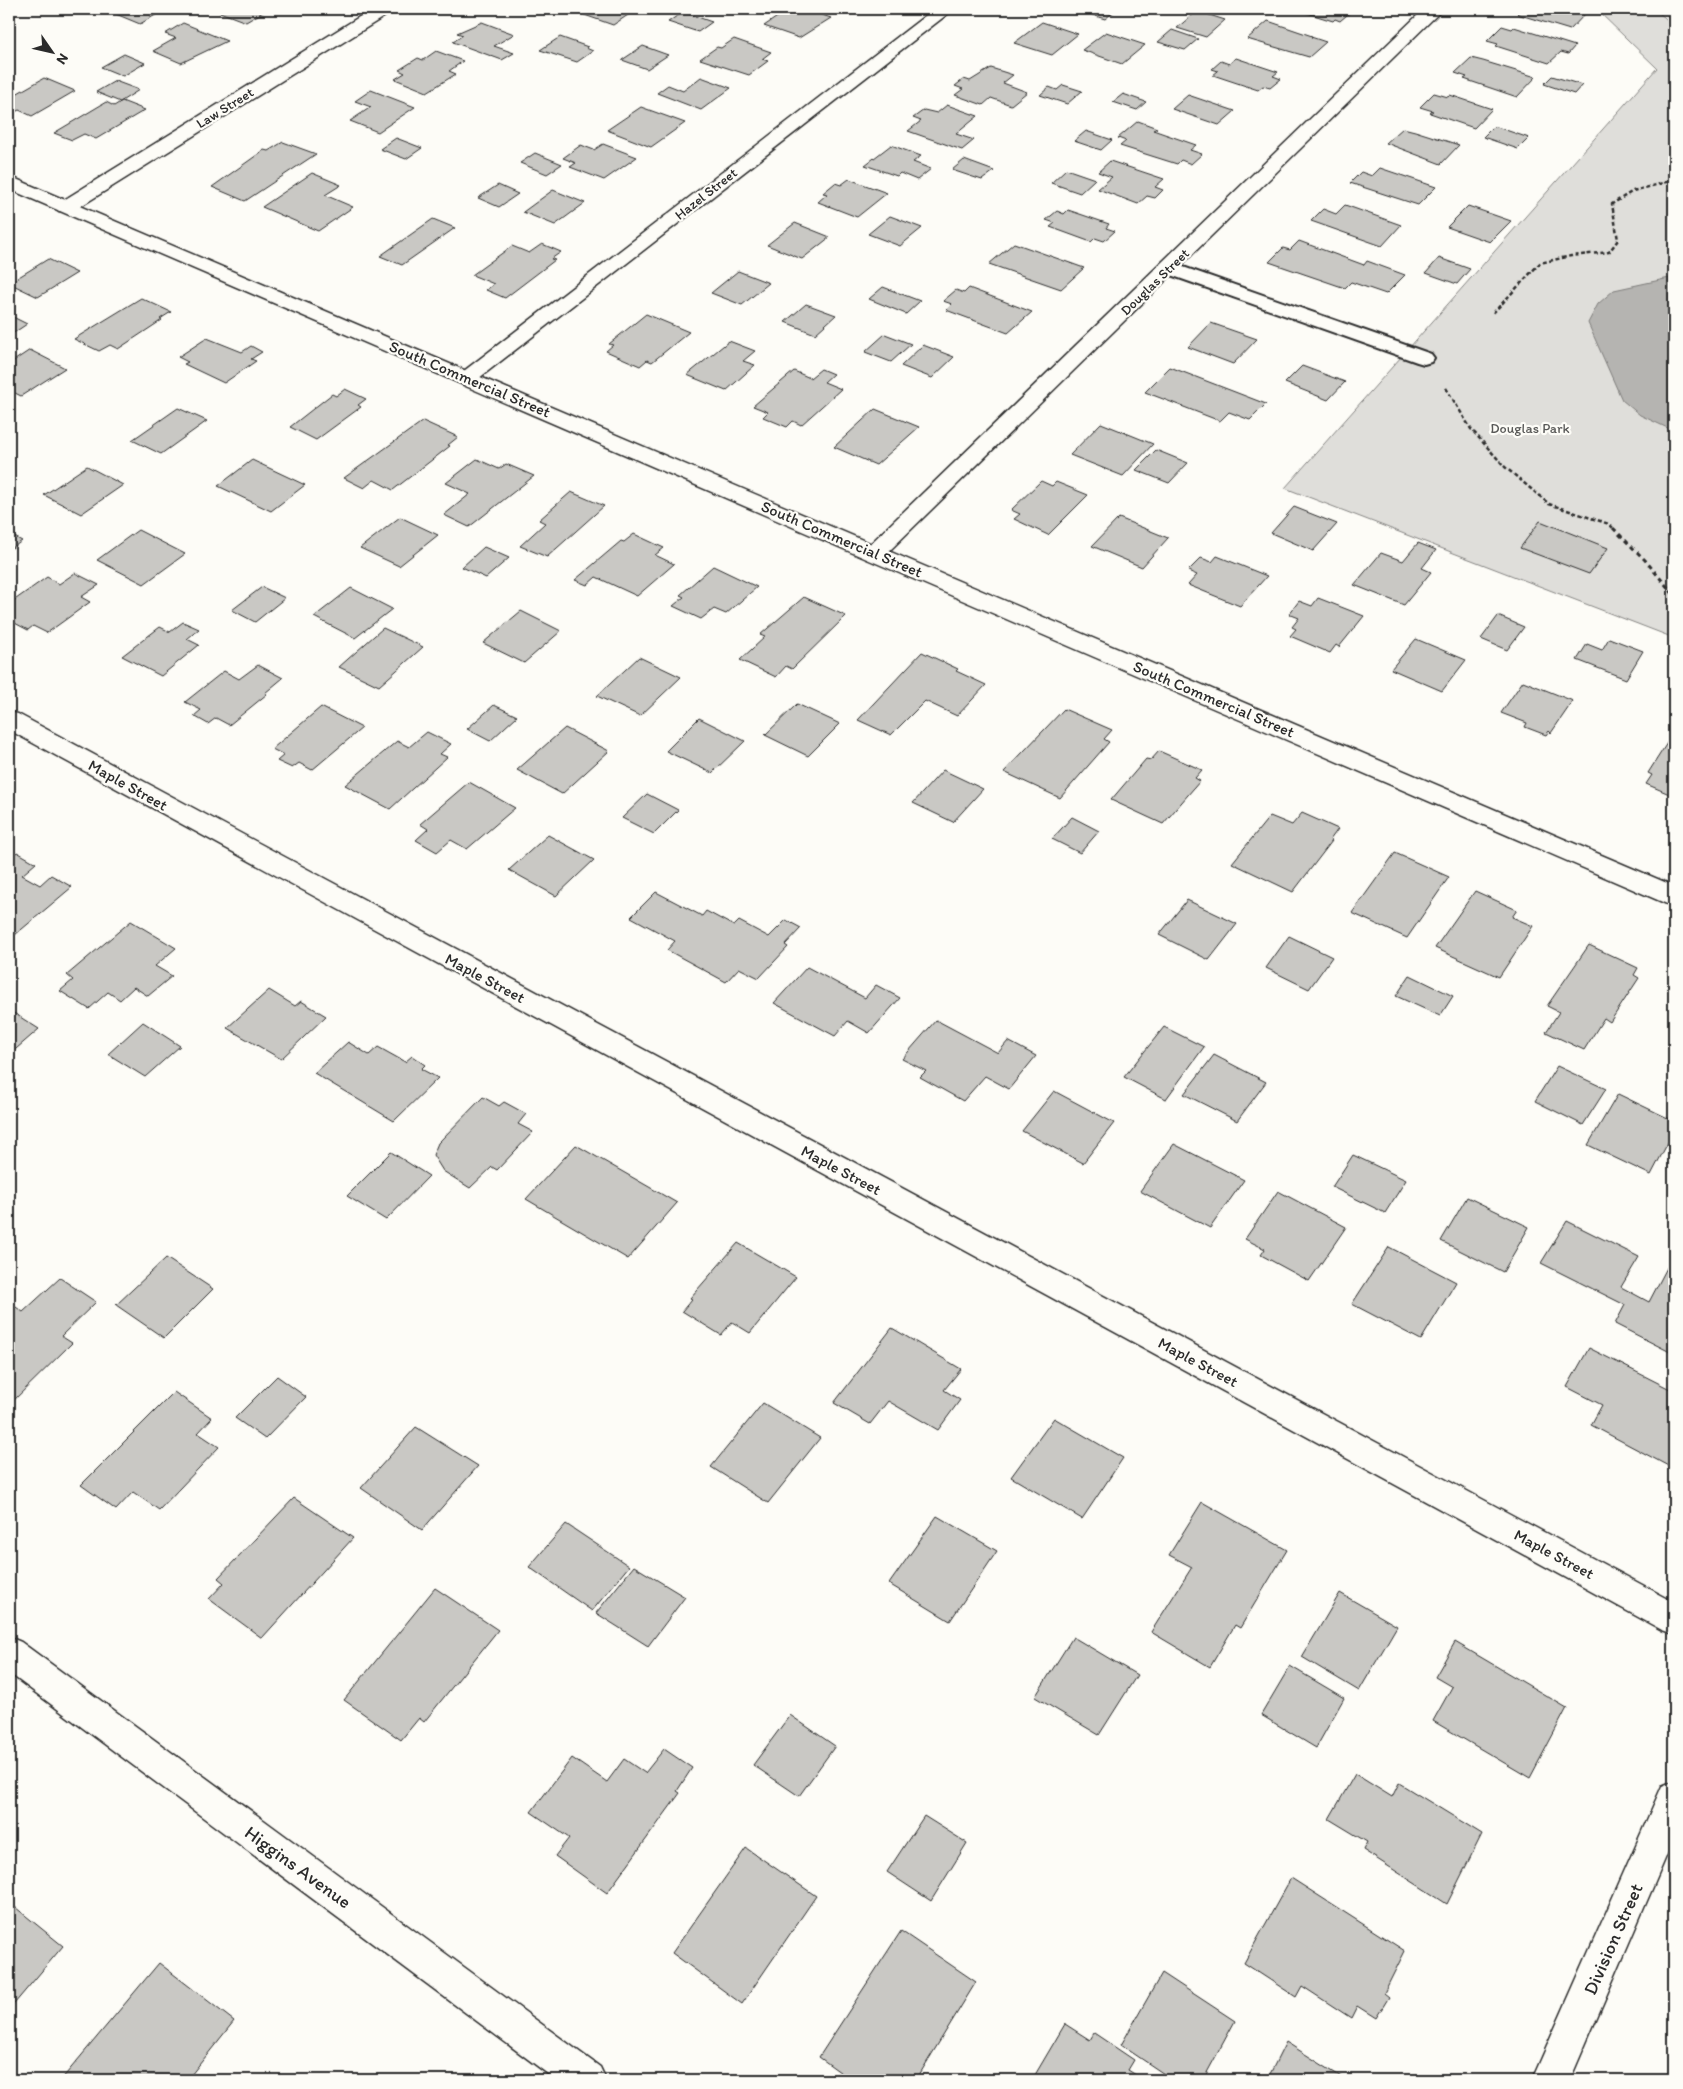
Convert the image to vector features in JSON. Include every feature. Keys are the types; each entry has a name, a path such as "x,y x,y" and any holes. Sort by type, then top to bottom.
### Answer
{"street":[{"name":"Law Street","path":"66,207 384,9"},
{"name":"Hazel Street","path":"467,378 945,9"},
{"name":"Douglas Street","path":"874,552 1170,268 1434,9"},
{"name":"South Commercial Street","path":"9,182 1674,897"},
{"name":"Maple Street","path":"9,720 1674,1619"},
{"name":"Higgins Avenue","path":"9,1653 586,2080"},
{"name":"Division Street","path":"1551,2080 1674,1798"}],"lane":[{"path":"1170,268 1424,358"}],"path":[{"path":"1493,313 1540,263 1571,256 1609,252 1618,240 1612,204 1634,191 1674,180"},
{"path":"1446,388 1471,428 1505,467 1549,504 1609,524 1645,560 1674,595"}],"green space":[{"name":"Douglas Park","path":"1596,9 1654,9 1674,25 1674,638 1285,488 1657,68"}],"shaded area":[{"path":"1674,277 1674,431 1640,415 1622,400 1588,323 1598,304 1614,290"}],"building":[{"path":"117,9 166,9 140,24 111,12"},
{"path":"221,9 268,9 246,22 217,11"},
{"path":"581,9 637,9 613,25 576,12"},
{"path":"789,9 805,9 831,18 799,38 764,26"},
{"path":"1074,9 1117,9 1105,19"},
{"path":"1294,9 1354,9 1340,21 1335,19 1333,21"},
{"path":"1522,9 1567,9 1585,14 1570,30 1517,14"},
{"path":"1197,11 1225,20 1206,37 1177,28"},
{"path":"683,12 712,22 698,32 668,22"},
{"path":"1268,21 1326,42 1309,57 1247,39"},
{"path":"482,22 514,34 494,46 514,53 502,60 453,42 463,35 457,33"},
{"path":"1042,22 1078,34 1052,55 1014,43"},
{"path":"183,23 227,41 181,63 153,51 176,38 165,34"},
{"path":"1502,26 1512,29 1514,27 1575,46 1568,54 1561,52 1549,63 1496,46 1498,44 1487,41"},
{"path":"1172,30 1198,39 1185,50 1158,42"},
{"path":"1106,32 1145,45 1122,64 1082,50"},
{"path":"560,37 588,47 586,48 593,51 577,62 540,50"},
{"path":"734,39 771,52 762,59 768,61 749,75 700,59 717,47 721,48"},
{"path":"643,46 668,55 647,69 622,60"},
{"path":"436,51 463,61 449,71 456,74 427,92 395,79 405,73 399,70 418,58 423,60"},
{"path":"124,54 145,63 123,76 101,67"},
{"path":"1236,58 1278,72 1273,76 1281,79 1270,88 1263,86 1258,90 1213,75 1218,71 1212,69 1221,61 1229,64"},
{"path":"1471,58 1536,77 1517,97 1464,79 1467,77 1455,73"},
{"path":"991,68 1013,75 1003,83 1027,92 1011,105 991,98 983,105 955,95 963,89 955,86 964,79 970,81"},
{"path":"1552,76 1582,85 1574,94 1544,84"},
{"path":"701,77 731,88 701,110 657,93 668,85 683,91"},
{"path":"44,78 75,91 32,116 19,110 9,115 9,98"},
{"path":"115,81 139,90 120,102 96,92"},
{"path":"1063,85 1082,91 1067,104 1040,95 1049,87 1057,90"},
{"path":"371,90 415,107 378,132 350,121 371,107 355,101"},
{"path":"1434,93 1448,97 1450,95 1492,109 1474,128 1430,113 1433,111 1420,107"},
{"path":"1123,94 1146,102 1137,110 1113,102"},
{"path":"1188,95 1235,111 1219,125 1172,109"},
{"path":"122,101 145,110 96,139 84,134 72,140 54,133 106,102 114,106"},
{"path":"947,105 978,116 956,134 974,140 962,150 908,131 921,121 913,118 924,110 937,113"},
{"path":"641,107 685,123 651,147 607,130"},
{"path":"1138,121 1157,128 1153,130 1196,145 1190,150 1202,154 1191,164 1181,160 1177,164 1120,146 1126,141 1118,138"},
{"path":"1494,126 1529,138 1518,149 1483,137"},
{"path":"1403,128 1459,145 1441,164 1386,143"},
{"path":"1086,131 1112,140 1101,150 1074,141"},
{"path":"396,138 422,148 406,159 380,149"},
{"path":"283,142 316,154 245,201 212,187 264,150 268,151"},
{"path":"603,144 637,157 604,180 570,167 576,163 563,158 581,145 594,150"},
{"path":"891,145 921,156 913,162 931,169 917,180 900,173 897,176 865,165"},
{"path":"535,153 562,164 547,174 520,163"},
{"path":"964,160 994,171 982,180 952,170"},
{"path":"1110,161 1164,179 1155,187 1163,190 1155,198 1147,196 1138,204 1098,189 1112,177 1098,172"},
{"path":"1380,168 1436,187 1418,205 1350,183 1361,172 1372,176"},
{"path":"1066,169 1095,179 1080,193 1051,183"},
{"path":"312,173 341,185 325,195 353,207 318,231 262,207"},
{"path":"849,179 887,193 857,217 818,202 827,194 823,193 835,183 841,185"},
{"path":"498,185 518,194 499,207 478,198"},
{"path":"553,190 585,203 555,225 523,212"},
{"path":"1345,205 1401,225 1382,246 1311,221 1323,209 1336,214"},
{"path":"1468,206 1511,221 1490,242 1447,227"},
{"path":"1068,210 1109,224 1106,228 1115,231 1104,241 1095,238 1091,242 1050,227 1055,223 1046,220 1057,211 1064,214"},
{"path":"890,216 922,228 900,246 868,234"},
{"path":"433,219 455,228 402,265 380,256"},
{"path":"795,223 830,237 802,259 767,245"},
{"path":"1299,241 1364,265 1367,261 1405,275 1386,294 1351,282 1345,288 1269,262 1283,248 1290,250"},
{"path":"1014,243 1084,268 1061,289 989,264"},
{"path":"542,244 561,252 551,259 555,260 505,298 486,290 494,284 472,275 512,246 529,253"},
{"path":"1439,258 1470,269 1457,284 1426,273"},
{"path":"48,259 77,273 38,297 9,283"},
{"path":"738,271 769,283 742,305 711,293"},
{"path":"883,287 920,301 906,314 869,299"},
{"path":"969,288 1032,312 1008,333 946,310 952,304 943,301 956,290 964,293"},
{"path":"141,298 171,312 118,349 110,345 99,351 74,339"},
{"path":"806,304 836,315 815,334 785,322"},
{"path":"646,314 689,332 652,362 647,360 640,366 606,351 613,345 609,344"},
{"path":"9,315 27,324 9,336"},
{"path":"1211,323 1257,339 1233,364 1188,347"},
{"path":"885,334 911,344 891,362 865,352"},
{"path":"207,338 242,352 251,346 262,352 251,359 256,361 224,383 184,364 188,362 178,357"},
{"path":"729,341 755,351 743,361 755,365 726,391 687,375"},
{"path":"923,345 954,357 932,378 901,366"},
{"path":"30,350 65,368 21,396 9,390 9,364"},
{"path":"1302,366 1345,382 1328,400 1285,383"},
{"path":"1170,367 1266,404 1250,420 1229,412 1220,421 1145,392"},
{"path":"821,369 833,374 824,382 841,389 801,425 793,421 787,427 763,417 768,412 753,406 794,371 810,378"},
{"path":"345,389 366,399 358,405 361,407 316,440 290,427 332,394 336,396"},
{"path":"178,408 207,421 161,454 132,440"},
{"path":"875,409 919,427 876,465 834,447"},
{"path":"423,421 458,437 448,445 450,446 393,490 374,480 364,488 344,478"},
{"path":"1101,423 1153,444 1123,476 1070,455"},
{"path":"1156,450 1188,463 1169,483 1136,470"},
{"path":"477,459 499,469 506,464 534,476 469,527 444,515 470,494 446,483"},
{"path":"252,460 305,485 271,511 218,486"},
{"path":"87,466 123,485 81,514 44,495"},
{"path":"1041,481 1052,486 1056,482 1088,495 1048,535 1014,519 1020,514 1011,510"},
{"path":"571,492 604,506 547,557 520,546 545,523 539,520"},
{"path":"1294,507 1337,524 1313,551 1271,533"},
{"path":"400,517 438,535 399,566 360,548"},
{"path":"1119,518 1168,538 1142,567 1092,546"},
{"path":"1540,521 1608,548 1589,574 1520,548"},
{"path":"138,530 185,554 144,584 97,560"},
{"path":"9,534 22,541 9,550"},
{"path":"634,534 664,548 655,555 674,564 637,596 596,577 587,585 575,580 621,541 624,542"},
{"path":"1418,543 1436,550 1422,568 1431,572 1404,605 1354,585 1381,553 1403,561"},
{"path":"484,547 509,558 486,578 462,567"},
{"path":"1217,556 1267,576 1240,606 1188,585 1197,575 1188,571 1201,558 1212,562"},
{"path":"713,566 757,587 726,614 714,609 701,619 673,606 684,597 680,595"},
{"path":"75,573 99,585 81,597 90,602 47,633 33,626 28,630 9,620 14,616 9,613 9,604 47,577 59,584"},
{"path":"262,587 285,598 255,622 232,610"},
{"path":"351,588 392,609 355,638 314,617"},
{"path":"804,597 846,616 792,669 786,666 776,677 740,660 765,637 760,635"},
{"path":"1318,598 1364,616 1339,647 1336,645 1330,653 1290,636 1296,629 1292,627 1299,618 1289,614 1299,601 1312,606"},
{"path":"521,611 561,631 524,663 483,643"},
{"path":"1498,616 1524,627 1507,650 1481,639"},
{"path":"183,622 199,629 187,639 199,645 161,676 122,656 160,627 170,632"},
{"path":"383,628 423,647 379,686 339,667"},
{"path":"1609,638 1643,651 1626,679 1577,660 1587,644 1602,650"},
{"path":"1416,639 1466,660 1442,691 1391,669"},
{"path":"922,652 986,685 957,716 925,701 891,735 858,720"},
{"path":"639,657 681,677 640,716 597,696"},
{"path":"258,665 283,678 265,693 267,694 229,725 216,718 208,724 194,716 201,710 185,702 224,671 239,679"},
{"path":"1523,681 1573,701 1551,733 1549,731 1546,735 1525,727 1527,723 1501,713"},
{"path":"797,704 840,724 808,756 765,735"},
{"path":"494,705 517,716 490,741 467,729"},
{"path":"321,707 362,728 312,770 299,763 292,768 277,761 284,755 272,749"},
{"path":"1064,709 1112,730 1104,739 1109,742 1060,798 1004,772"},
{"path":"699,718 745,741 712,773 666,751"},
{"path":"565,728 609,751 562,794 517,770"},
{"path":"427,732 451,744 440,754 447,757 390,809 345,785 397,741 409,747"},
{"path":"1674,732 1674,796 1646,784 1652,775 1648,773"},
{"path":"1159,751 1202,770 1195,778 1200,781 1163,824 1111,800 1146,759 1151,760"},
{"path":"943,770 983,789 953,822 913,803"},
{"path":"469,782 515,808 467,849 451,840 437,852 416,840 428,829 420,824"},
{"path":"647,794 678,810 654,834 622,818"},
{"path":"1302,813 1338,829 1330,840 1332,841 1293,892 1232,863 1270,816 1292,825"},
{"path":"1072,817 1099,831 1080,853 1052,839"},
{"path":"548,835 594,860 556,896 509,870"},
{"path":"17,852 36,863 22,875 40,885 51,875 72,887 9,940 9,859"},
{"path":"1395,853 1449,877 1407,938 1352,913"},
{"path":"1475,891 1517,910 1512,917 1533,926 1499,977 1435,948"},
{"path":"656,892 702,916 706,911 734,926 739,921 769,937 786,920 801,928 785,945 788,947 759,978 739,968 726,982 667,950 675,941 631,917"},
{"path":"1187,900 1237,924 1209,960 1159,935"},
{"path":"131,921 176,948 155,966 172,976 148,996 134,987 120,1000 108,992 89,1009 60,991 73,980 67,975"},
{"path":"1289,936 1332,957 1309,989 1266,968"},
{"path":"1589,945 1638,968 1634,975 1639,978 1610,1022 1604,1018 1584,1050 1546,1032 1559,1012 1547,1006"},
{"path":"807,967 865,998 876,985 900,998 869,1033 848,1021 835,1036 774,1003"},
{"path":"1410,975 1453,996 1440,1016 1396,996"},
{"path":"269,990 295,1006 301,1001 326,1016 281,1059 227,1028"},
{"path":"9,1010 39,1029 9,1055"},
{"path":"936,1020 998,1053 1008,1041 1036,1056 1009,1089 985,1076 963,1101 920,1077 926,1071 902,1059"},
{"path":"143,1022 180,1046 145,1077 108,1054"},
{"path":"1164,1027 1204,1047 1166,1099 1124,1077"},
{"path":"348,1042 369,1055 378,1047 405,1062 412,1056 425,1065 421,1069 438,1078 394,1121 314,1073"},
{"path":"1214,1055 1266,1082 1237,1121 1184,1094"},
{"path":"1557,1066 1606,1089 1583,1125 1535,1101"},
{"path":"1054,1091 1114,1123 1083,1163 1022,1131"},
{"path":"1618,1094 1674,1121 1674,1131 1651,1175 1588,1145"},
{"path":"483,1097 499,1106 504,1102 526,1114 518,1124 533,1132 497,1170 492,1167 470,1188 443,1171 433,1155 438,1143"},
{"path":"1174,1144 1244,1180 1210,1228 1140,1191"},
{"path":"576,1145 677,1203 628,1259 526,1199"},
{"path":"391,1152 429,1176 386,1220 347,1196"},
{"path":"1353,1155 1406,1180 1385,1213 1332,1187"},
{"path":"1278,1191 1346,1227 1309,1281 1261,1255 1265,1249 1245,1239"},
{"path":"1467,1197 1529,1227 1503,1272 1441,1241"},
{"path":"1567,1221 1639,1257 1621,1287 1649,1302 1671,1260 1674,1262 1674,1354 1615,1324 1625,1305 1541,1263"},
{"path":"738,1243 796,1277 750,1333 732,1322 721,1335 682,1311 692,1299 690,1298"},
{"path":"1389,1247 1456,1282 1421,1340 1352,1304"},
{"path":"166,1258 213,1289 164,1338 116,1305"},
{"path":"60,1278 96,1302 61,1336 72,1343 9,1405 9,1309 13,1305 23,1312"},
{"path":"892,1328 961,1369 944,1390 960,1400 938,1430 888,1401 870,1424 834,1403"},
{"path":"1589,1348 1674,1391 1674,1469 1591,1425 1602,1405 1567,1387"},
{"path":"277,1376 306,1397 265,1439 235,1418"},
{"path":"174,1392 212,1418 198,1433 219,1447 159,1510 133,1492 116,1510 81,1485"},
{"path":"763,1403 820,1438 768,1503 711,1467"},
{"path":"1054,1418 1123,1458 1082,1519 1011,1477"},
{"path":"416,1427 478,1466 422,1530 361,1488"},
{"path":"294,1498 353,1538 262,1638 209,1599 224,1583 218,1578"},
{"path":"1202,1502 1287,1550 1240,1628 1235,1625 1210,1667 1151,1632 1192,1567 1169,1555"},
{"path":"937,1516 997,1551 950,1621 889,1584"},
{"path":"566,1524 629,1566 592,1611 529,1567"},
{"path":"634,1566 685,1597 648,1646 596,1613"},
{"path":"435,1588 498,1630 424,1722 419,1718 401,1740 344,1700"},
{"path":"1340,1593 1397,1626 1359,1691 1302,1657"},
{"path":"1073,1637 1137,1675 1099,1735 1035,1697"},
{"path":"1455,1642 1567,1708 1530,1778 1433,1721 1452,1687 1435,1677"},
{"path":"1290,1666 1344,1698 1316,1748 1261,1715"},
{"path":"790,1715 835,1746 799,1796 753,1765"},
{"path":"664,1749 692,1768 677,1791 680,1793 607,1893 555,1856 569,1838 531,1812 572,1758 607,1782 624,1759 645,1773"},
{"path":"1355,1774 1392,1797 1399,1783 1482,1834 1447,1904 1363,1850 1367,1842 1329,1819"},
{"path":"924,1816 967,1843 931,1901 887,1872"},
{"path":"746,1848 816,1896 742,2004 672,1953"},
{"path":"1291,1878 1405,1951 1384,1993 1389,1997 1376,2018 1357,2006 1351,2018 1302,1986 1296,1997 1244,1963"},
{"path":"9,1904 63,1946 9,2010"},
{"path":"901,1931 976,1982 916,2080 851,2080 819,2057"},
{"path":"159,1963 234,2021 187,2080 61,2080"},
{"path":"1162,1973 1235,2021 1203,2080 1173,2080 1121,2045"},
{"path":"1065,2024 1090,2040 1094,2033 1134,2060 1128,2070 1144,2080 1032,2080"},
{"path":"1286,2042 1346,2080 1267,2080"}]}
